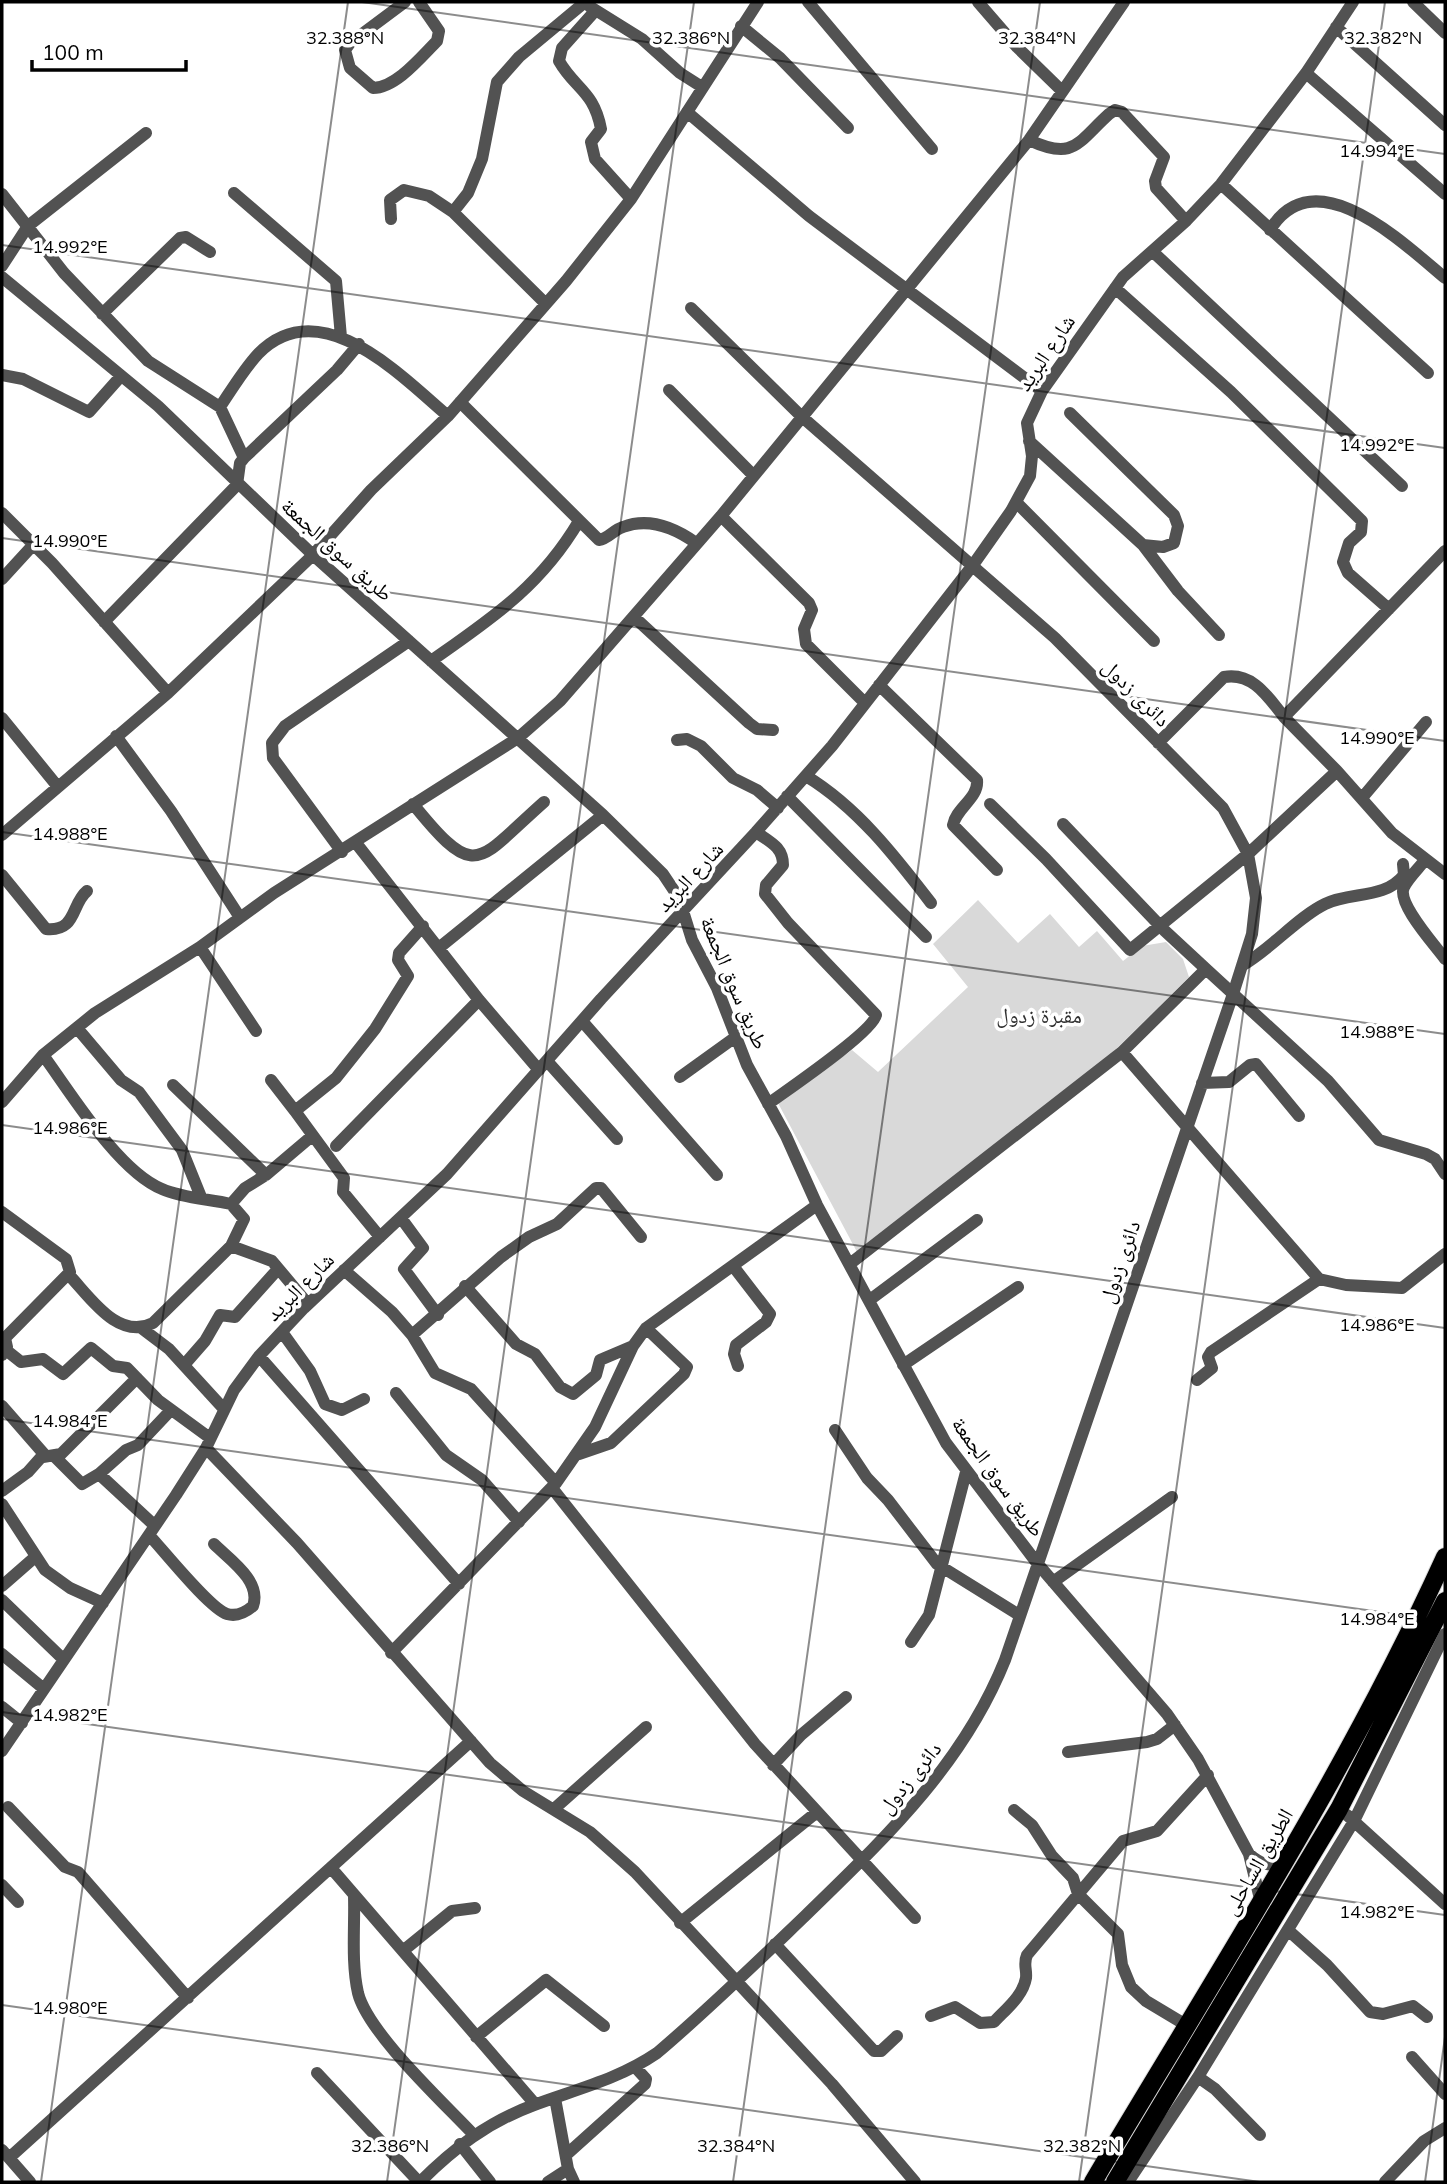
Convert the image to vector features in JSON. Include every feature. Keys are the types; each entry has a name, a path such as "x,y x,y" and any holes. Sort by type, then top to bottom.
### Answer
{"highway":[{"name":"الطريق الساحلى","path":"1093,2182 1285,1862 1441,1580 1445,1557"},
{"name":"الطريق الساحلى","path":"1123,2177 1339,1809 1445,1601"},
{"path":"1108,2157 1123,2177"}],"street":[{"path":"405,2 350,43 345,50 350,68 373,88 382,88 437,41 439,30 419,2"},
{"path":"2,835 168,693 313,555 371,490 449,416 631,199 758,2"},
{"path":"808,2 932,149"},
{"path":"978,2 1017,47 1062,91"},
{"path":"2,1102 43,1055 77,1028 200,947 239,916 519,738 560,701 721,516 1029,140 1124,2"},
{"name":"شارع البريد","path":"2,1751 208,1443 223,1408 259,1356 308,1304 447,1174 582,1021 778,808 865,703 973,565 1016,502 1030,476 1032,456 1027,423 1042,391 1115,288 1221,184 1306,72 1353,2"},
{"path":"1413,2 1445,33"},
{"path":"587,5 642,39 680,73 702,87"},
{"path":"587,5 562,48 559,61 589,95 595,109 600,129 591,142 595,159 631,199"},
{"path":"453,212 468,193 482,159 497,82 519,57 587,5"},
{"path":"741,26 780,58 848,128"},
{"path":"1336,27 1445,125"},
{"path":"1306,72 1445,194"},
{"path":"1029,140 1050,150 1073,148 1115,110 1122,112 1164,157 1155,181 1156,188 1186,221"},
{"path":"687,112 808,216 1042,391"},
{"path":"2,266 28,226 146,133"},
{"path":"1221,184 1428,373"},
{"path":"391,219 390,200 404,190 429,196 453,212 544,303"},
{"path":"234,193 336,281 341,337"},
{"path":"2,194 102,314 148,361 220,407 244,458"},
{"path":"1270,230 1278,217 1304,201 1326,201 1347,206 1415,253 1445,278"},
{"path":"102,314 180,238 186,237 210,252"},
{"path":"1152,251 1402,486"},
{"name":"طريق سوق الجمعة","path":"2,277 180,426 237,485 519,738 663,874 679,898 692,940 702,956 747,1065 817,1205 871,1299 903,1365 966,1472 1037,1563 1175,1725 1208,1775 1249,1854 1261,1903"},
{"path":"1115,288 1231,392 1362,521 1362,532 1349,543 1343,562 1348,573 1389,609"},
{"name":"دائرى زدول","path":"419,2182 473,2134 535,2104 636,2068 682,2032 897,1826 937,1779 969,1734 997,1680 1243,965 1255,914 1255,883 1248,854 1223,808 1055,638 801,416 691,308"},
{"path":"220,407 260,352 282,337 304,332 341,337 359,344 449,416"},
{"path":"104,622 237,485 240,463 244,458 318,389 359,344"},
{"path":"2,375 23,379 89,412 121,376"},
{"path":"669,390 753,475"},
{"path":"460,402 601,541 624,526 649,523 664,525 696,542"},
{"path":"1070,413 1174,515 1178,526 1174,543 1163,547 1143,545"},
{"path":"1029,441 1143,545 1178,591 1219,635"},
{"path":"1016,502 1154,641"},
{"path":"2,513 34,544 168,693"},
{"path":"721,516 809,603 812,610 804,629 806,645 865,703"},
{"path":"431,661 510,605 541,574 579,521"},
{"path":"2,579 34,544"},
{"path":"1284,717 1445,551"},
{"path":"634,617 757,729 773,730"},
{"path":"342,852 273,758 272,743 285,726 409,641"},
{"path":"1158,743 1224,677 1235,675 1258,685 1284,717 1392,832 1445,874"},
{"path":"879,685 977,780 976,791 953,825 997,870"},
{"path":"2,718 58,787"},
{"path":"1362,798 1426,722"},
{"path":"116,736 179,822 239,916"},
{"path":"677,740 687,740 701,746 725,772 757,790 778,808"},
{"path":"990,804 1046,859 1130,950 1248,854 1337,771"},
{"path":"806,776 831,792 881,840 931,903"},
{"path":"787,796 926,937"},
{"path":"413,804 449,847 460,855 475,857 489,851 544,802"},
{"path":"440,947 603,815"},
{"path":"1063,824 1159,926 1313,1066 1379,1140 1426,1154 1435,1159 1445,1174"},
{"path":"756,832 777,846 783,856 783,865 763,891 803,939 876,1015 875,1021 859,1036 768,1104"},
{"path":"356,843 480,1000 617,1139"},
{"path":"1425,860 1403,888 1402,896 1411,914 1445,959"},
{"path":"1243,965 1266,951 1323,905 1389,888 1404,875 1404,864"},
{"path":"2,874 46,929 72,920 87,891"},
{"path":"295,1111 336,1078 375,1029 408,976 398,960 399,953 423,926"},
{"path":"200,947 256,1031"},
{"path":"851,1263 1122,1052 1206,969"},
{"path":"336,1146 480,1000"},
{"path":"582,1021 717,1175"},
{"path":"77,1028 121,1080 139,1092 182,1150 201,1197"},
{"path":"680,1077 737,1036"},
{"path":"1122,1052 1319,1279 1402,1288 1445,1254"},
{"path":"2,1212 66,1259 69,1275 111,1319 123,1325 140,1327 153,1323 231,1247 244,1219 231,1204 164,1191 136,1170 93,1125 43,1055"},
{"path":"1202,1083 1229,1082 1250,1065 1256,1064 1299,1116"},
{"path":"271,1080 344,1178 343,1192 380,1237"},
{"path":"173,1085 266,1175"},
{"path":"231,1204 245,1188 266,1175 312,1136"},
{"path":"412,1335 438,1315 465,1286 529,1237 557,1224 596,1188 601,1188 641,1237"},
{"path":"391,1653 554,1486 579,1454 608,1403 633,1346 646,1328 817,1205"},
{"path":"401,1218 423,1248 404,1269 438,1315"},
{"path":"871,1299 977,1220"},
{"path":"231,1247 272,1261 308,1304"},
{"path":"733,1266 769,1314 766,1322 736,1345 734,1354 738,1366"},
{"path":"184,1365 205,1341 220,1315 235,1317 278,1269"},
{"path":"344,1270 392,1312 412,1335 435,1373 471,1389 554,1486 773,1765 915,1918"},
{"path":"69,1275 5,1338 4,1353 22,1362 43,1359 63,1374 91,1348 113,1366 124,1366 208,1443 391,1653 506,1779 611,1849 832,2084 910,2180"},
{"path":"1197,1380 1212,1368 1208,1357 1211,1352 1319,1279"},
{"path":"465,1286 513,1341 535,1354 560,1387 573,1394 596,1375 600,1360 633,1346"},
{"path":"903,1365 1018,1287"},
{"path":"140,1327 184,1365 223,1408"},
{"path":"579,1454 611,1443 684,1374 687,1367 646,1328"},
{"path":"282,1332 310,1371 325,1404 342,1410 364,1399"},
{"path":"259,1356 458,1584"},
{"path":"2,1490 49,1456 61,1454 91,1427 137,1378"},
{"path":"396,1393 446,1455 482,1480 519,1522"},
{"path":"2,1406 42,1451 82,1484 100,1474 127,1450 138,1445 171,1410"},
{"path":"835,1430 873,1485 888,1500 927,1553 942,1568 1019,1615"},
{"path":"911,1642 929,1615 966,1472"},
{"path":"100,1474 215,1607 231,1615 242,1613 253,1606 254,1591 244,1574 214,1544"},
{"path":"1053,1582 1172,1497"},
{"path":"2,1504 34,1558 55,1580 103,1603"},
{"path":"2,1586 34,1558"},
{"path":"2,1600 62,1658"},
{"path":"1123,2177 1198,2077 1289,1931 1354,1821 1441,1653 1445,1634"},
{"path":"2,1654 44,1689"},
{"path":"773,1765 800,1735 846,1698"},
{"path":"2,1707 22,1723"},
{"path":"1068,1752 1147,1742 1175,1725"},
{"path":"554,1809 646,1727"},
{"path":"30,2182 5,2154 188,1998 471,1741"},
{"path":"931,2016 954,2007 980,2023 994,2022 1020,1992 1026,1978 1024,1962 1027,1955 1077,1894 1123,1841 1157,1831 1208,1775"},
{"path":"8,1807 65,1867 78,1872 188,1998"},
{"path":"1339,1809 1445,1904"},
{"path":"1014,1810 1032,1825 1052,1856 1073,1878 1077,1894 1118,1934 1122,1965 1131,1987 1146,2001 1186,2025"},
{"path":"680,1923 817,1812"},
{"path":"1249,1854 1260,1863 1272,1866 1285,1862"},
{"path":"332,1869 535,2104"},
{"path":"2,1885 18,1902"},
{"path":"354,1896 356,1978 363,2004 394,2048 473,2134"},
{"path":"404,1950 452,1911 475,1908"},
{"path":"1289,1931 1327,1965 1370,2012 1383,2014 1413,2006 1426,2017"},
{"path":"775,1944 874,2052 881,2051 897,2036"},
{"path":"476,2037 546,1980 604,2026"},
{"path":"1412,2057 1445,2094"},
{"path":"566,2155 645,2084 646,2079 636,2068"},
{"path":"317,2073 419,2182"},
{"path":"1198,2077 1215,2089 1260,2135"},
{"path":"555,2098 568,2169 574,2182"},
{"path":"1385,2182 1424,2141 1445,2128"},
{"path":"460,2144 490,2182"},
{"path":"548,2182 568,2169"}],"green space":[{"name":"مقبرة زدول","path":"978,900 1018,943 1050,914 1079,947 1097,931 1123,961 1142,946 1166,942 1183,959 1189,977 1101,1064 857,1252 778,1103 852,1050 878,1072 968,987 933,944"}]}
